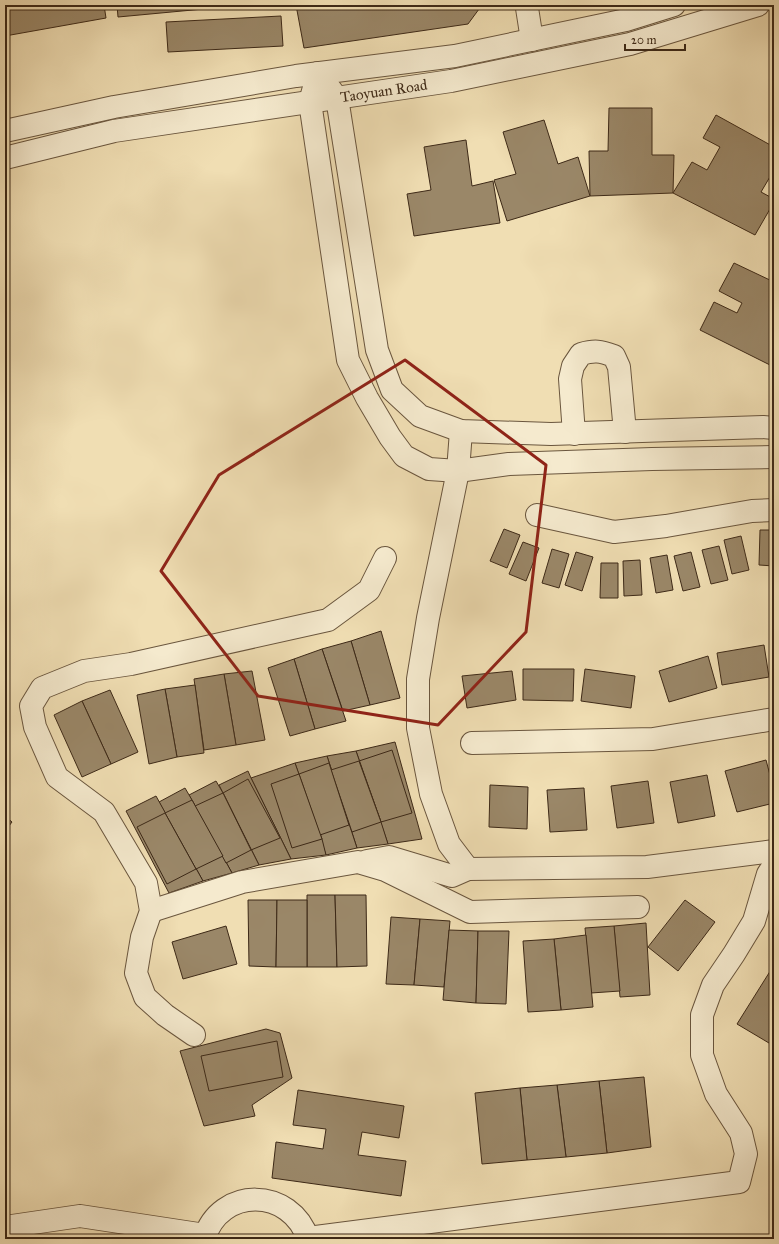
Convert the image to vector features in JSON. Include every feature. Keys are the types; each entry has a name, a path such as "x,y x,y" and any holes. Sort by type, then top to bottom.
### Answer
{"street":[{"name":"Taoyuan Road","path":"5,131 114,107 288,77 454,56 626,20 674,5"},
{"name":"Taoyuan Road","path":"5,158 114,131 451,81 630,44 758,5"},
{"path":"527,8 532,40"},
{"path":"318,73 337,98 376,350 392,390 420,416 461,431 574,434 763,427 774,428"},
{"path":"318,73 310,102 348,360 367,398 390,437 404,456 429,469 458,471 509,464 652,459 774,457"},
{"path":"574,434 570,379 573,366 581,354 594,350 614,356 619,367 625,432"},
{"path":"461,431 458,471 428,618 418,679 418,728 433,801 449,844 468,869"},
{"path":"537,514 614,532 666,526 752,511 774,510"},
{"path":"194,1035 165,1015 145,996 136,973 142,937 151,910 146,883 104,812 57,777 35,727 31,706 42,688 84,671 131,664 328,620 369,590 385,558"},
{"path":"472,743 653,739 774,719"},
{"path":"151,910 242,882 390,857 452,876 468,869 647,867 774,851"},
{"path":"358,862 385,870 470,912 638,907"},
{"path":"5,1227 80,1216 205,1237 207,1228 218,1214 234,1203 252,1199 271,1201 288,1209 301,1223 308,1238 739,1182 746,1154 741,1133 716,1094 702,1055 702,1015 713,985 754,921 768,874 774,865"}],"highlighted area":[{"path":"405,360 546,465 526,632 438,725 258,696 161,571 219,475"}],"building":[{"path":"5,5 104,5 106,18 5,36"},
{"path":"117,5 246,5 118,17"},
{"path":"296,5 482,5 468,24 304,48"},
{"path":"533,5 549,5 537,8"},
{"path":"281,16 283,46 168,52 166,22"},
{"path":"609,108 652,108 652,155 674,155 673,193 590,196 589,151 608,151"},
{"path":"716,115 774,147 774,170 761,192 774,199 774,202 755,235 673,193 692,162 707,170 720,147 703,138"},
{"path":"544,120 558,164 578,157 590,196 507,221 494,180 516,174 503,132"},
{"path":"466,140 472,186 493,181 500,223 414,236 407,194 431,190 424,147"},
{"path":"734,263 774,282 774,338 772,342 774,344 774,367 700,330 714,302 737,313 742,303 719,291"},
{"path":"504,529 520,535 507,568 490,561"},
{"path":"760,530 774,530 774,566 759,565"},
{"path":"741,536 749,570 732,574 724,540"},
{"path":"523,542 539,548 526,581 509,574"},
{"path":"719,546 728,580 711,584 702,550"},
{"path":"552,549 569,554 559,588 542,583"},
{"path":"576,552 593,557 582,591 565,585"},
{"path":"691,552 700,587 683,591 674,556"},
{"path":"667,555 673,590 656,593 650,558"},
{"path":"640,560 642,595 624,596 623,561"},
{"path":"601,563 618,563 618,598 600,598"},
{"path":"381,631 400,698 370,705 351,641"},
{"path":"351,641 370,705 343,711 322,649"},
{"path":"764,645 769,677 722,685 717,653"},
{"path":"322,649 346,721 315,729 294,659"},
{"path":"708,656 717,688 669,702 659,671"},
{"path":"294,659 315,729 290,736 268,668"},
{"path":"523,669 574,669 573,701 523,700"},
{"path":"585,669 635,676 631,708 581,701"},
{"path":"252,671 265,740 236,745 224,674"},
{"path":"512,671 516,700 467,708 462,676"},
{"path":"224,674 236,745 204,750 194,679"},
{"path":"195,685 204,753 177,757 165,689"},
{"path":"165,689 177,757 149,764 137,695"},
{"path":"110,690 138,752 111,764 82,701"},
{"path":"82,701 111,764 82,777 54,715"},
{"path":"395,742 422,839 388,844 356,751"},
{"path":"392,750 412,813 381,822 359,761"},
{"path":"356,751 388,844 357,848 327,756"},
{"path":"327,756 357,848 326,855 295,763"},
{"path":"766,760 774,790 774,803 737,812 725,771"},
{"path":"359,761 381,822 352,832 331,770"},
{"path":"295,763 322,839 326,855 291,859 251,778"},
{"path":"329,763 349,825 320,835 299,774"},
{"path":"248,771 291,859 259,865 219,785"},
{"path":"299,774 322,839 292,848 271,784"},
{"path":"707,775 715,816 678,823 670,782"},
{"path":"248,779 280,838 251,850 223,793"},
{"path":"216,781 259,865 232,873 189,795"},
{"path":"648,781 654,823 617,828 611,786"},
{"path":"490,785 528,787 527,829 489,827"},
{"path":"185,788 232,873 203,881 159,802"},
{"path":"584,788 587,830 550,832 547,790"},
{"path":"223,793 251,850 226,863 195,806"},
{"path":"156,796 203,881 169,893 126,811"},
{"path":"192,800 223,856 196,869 165,813"},
{"path":"165,813 196,869 167,884 137,827"},
{"path":"5,816 12,822 5,831"},
{"path":"307,895 335,895 337,967 307,967"},
{"path":"335,895 366,895 367,966 337,967"},
{"path":"248,900 277,900 276,967 249,966"},
{"path":"277,900 307,900 307,967 276,967"},
{"path":"685,900 715,922 678,971 648,947"},
{"path":"391,917 420,919 414,985 386,984"},
{"path":"420,919 450,921 444,987 414,985"},
{"path":"646,923 650,995 620,997 614,926"},
{"path":"226,926 237,964 183,979 172,942"},
{"path":"614,926 620,991 591,993 585,928"},
{"path":"449,930 478,931 476,1003 443,1000"},
{"path":"478,931 509,931 506,1004 476,1003"},
{"path":"586,935 593,1007 561,1010 554,939"},
{"path":"554,939 561,1010 528,1012 523,941"},
{"path":"774,965 774,1046 737,1024"},
{"path":"266,1029 280,1033 292,1078 252,1105 255,1116 204,1126 180,1051"},
{"path":"277,1041 283,1077 209,1091 201,1056"},
{"path":"644,1077 651,1147 607,1153 599,1081"},
{"path":"599,1081 607,1153 566,1157 557,1085"},
{"path":"557,1085 566,1157 527,1160 520,1088"},
{"path":"520,1088 527,1160 482,1164 475,1093"},
{"path":"298,1090 404,1106 399,1138 362,1132 358,1155 406,1161 401,1196 272,1178 276,1142 323,1149 326,1129 293,1125"}]}
